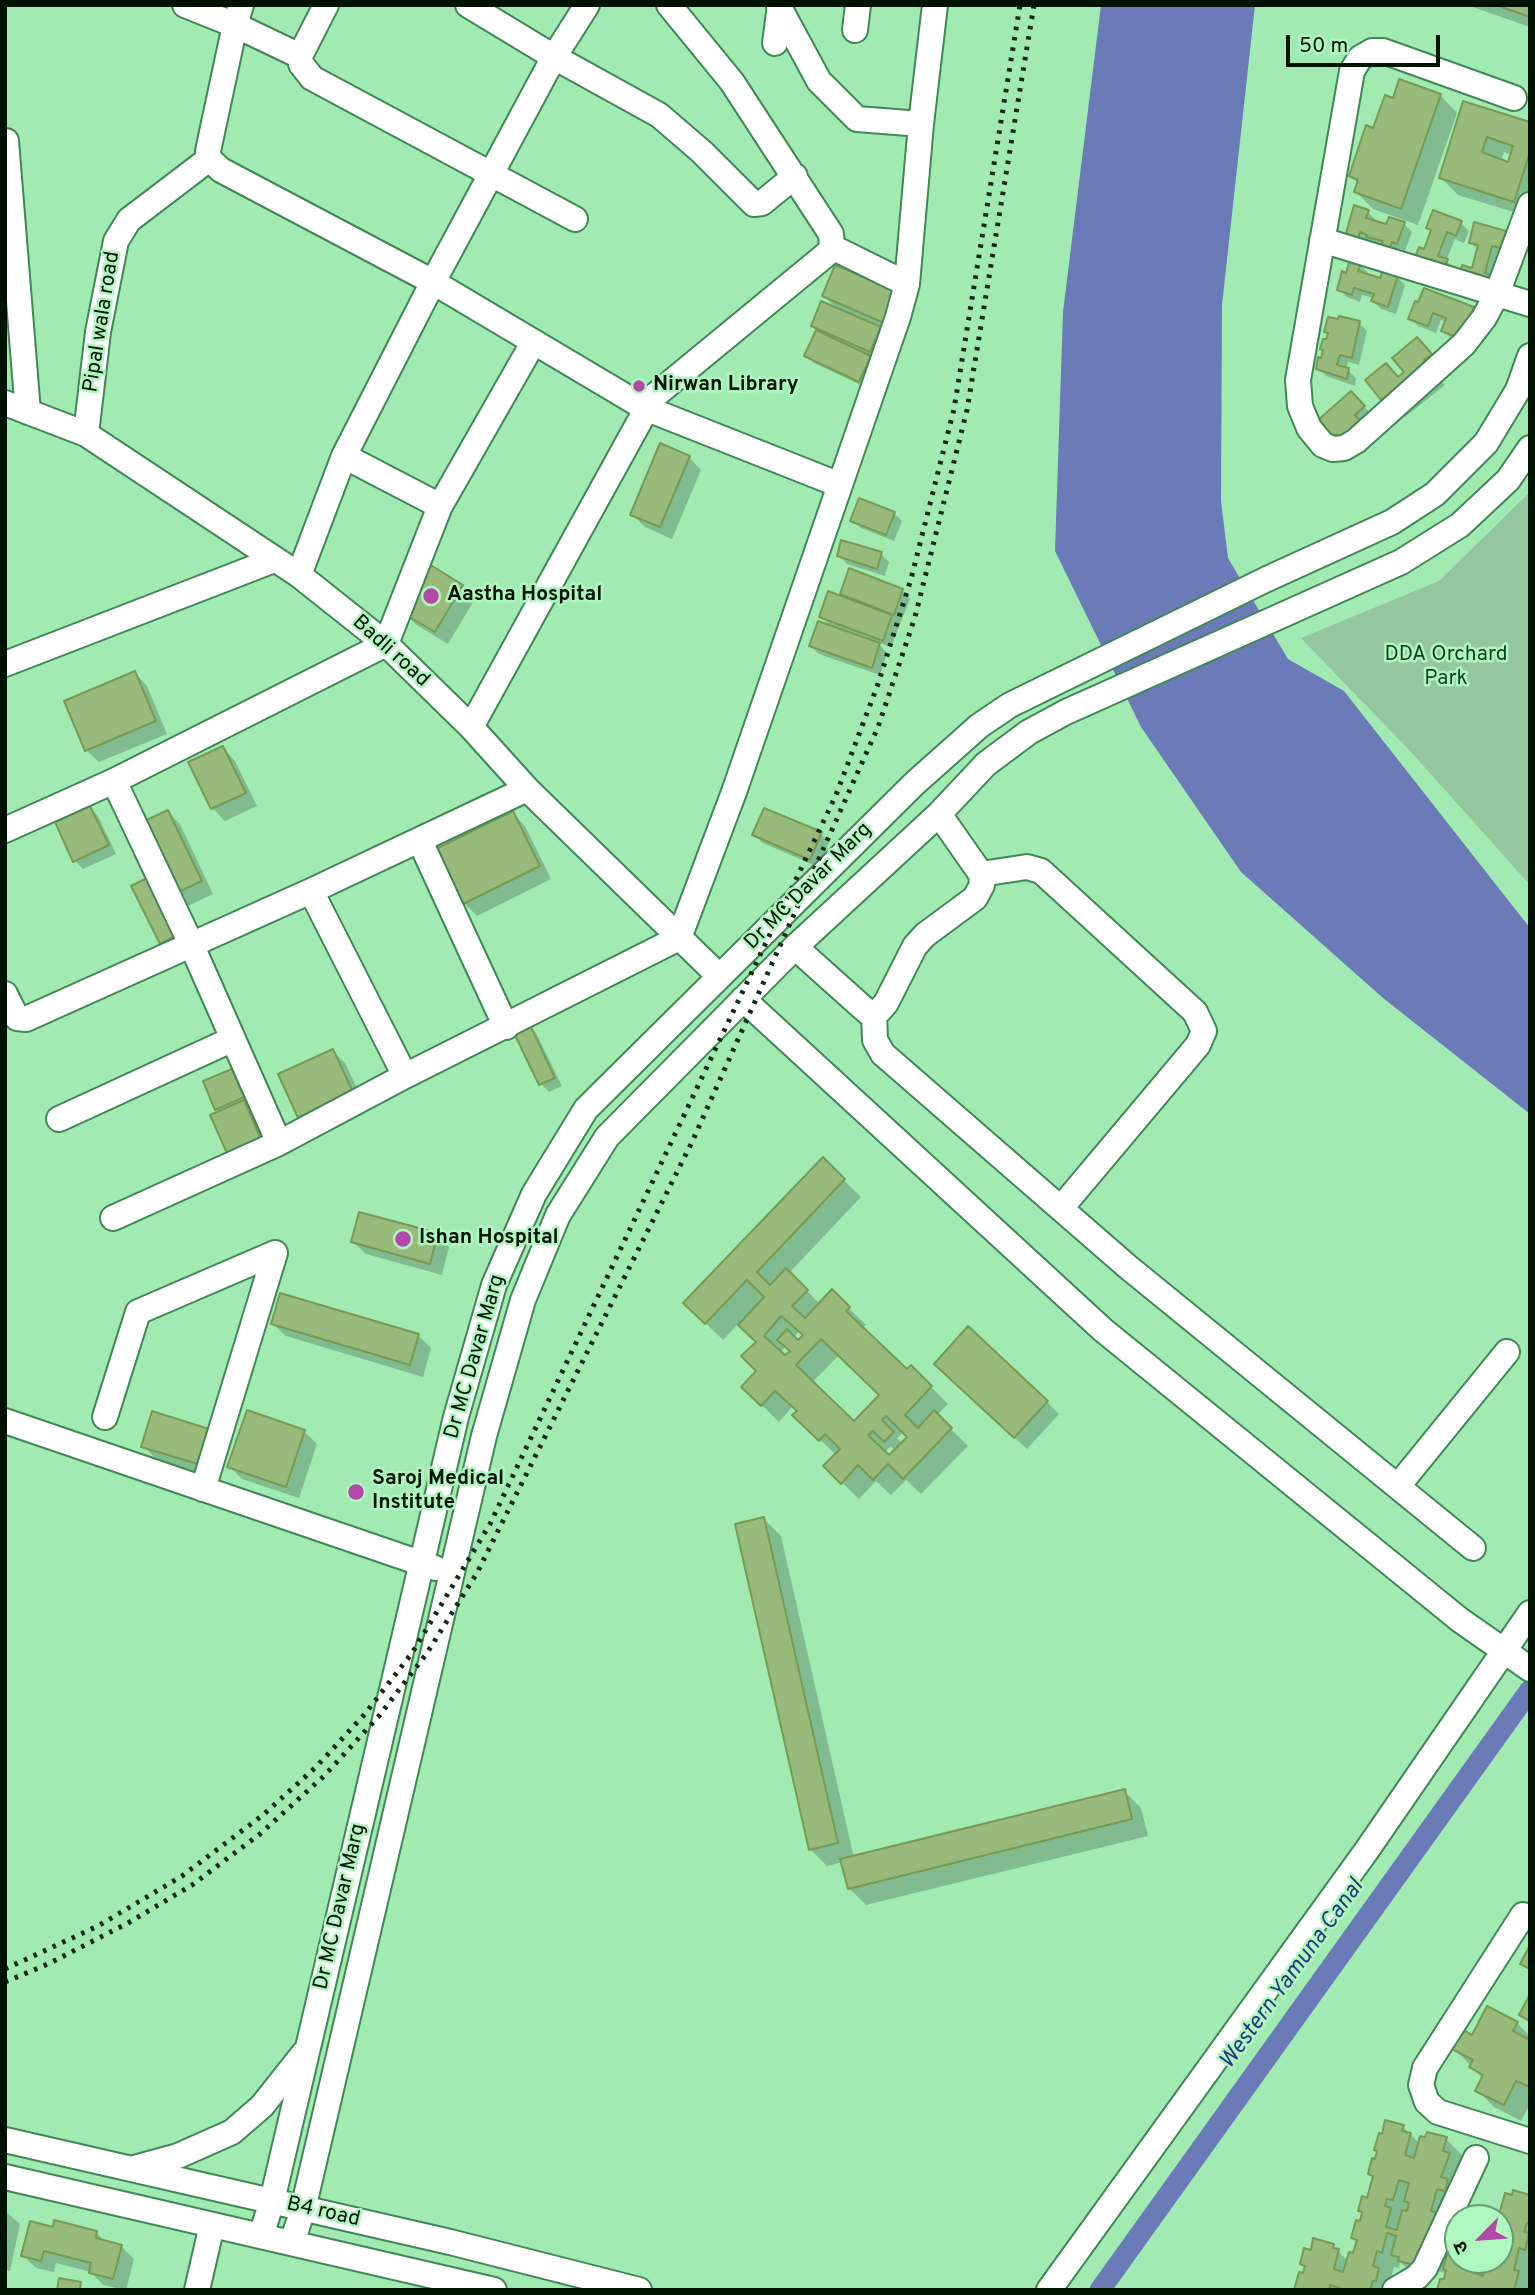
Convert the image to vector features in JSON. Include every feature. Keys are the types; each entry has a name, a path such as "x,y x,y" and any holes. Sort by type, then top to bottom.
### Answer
{"street":[{"path":"185,5 238,15 300,56"},
{"path":"326,5 300,56 301,64 312,78 575,219"},
{"path":"468,5 554,57 659,115 702,152 754,204 762,203 795,176"},
{"path":"299,575 344,456 433,282 554,57 587,5"},
{"path":"471,727 645,408 663,387 832,247 831,234 732,82 668,5"},
{"path":"113,1218 279,1143 405,1076 679,938 738,779 898,317 907,284 935,5"},
{"path":"780,6 819,81 857,119 921,124"},
{"path":"775,43 780,6"},
{"path":"238,15 208,151 209,159 221,170 433,282 645,408 840,485"},
{"path":"1514,98 1383,51 1372,51 1360,58 1352,71 1298,380 1300,405 1309,428 1323,445 1333,449 1344,448 1356,441 1464,344 1484,318 1497,294 1530,205"},
{"path":"6,141 17,407"},
{"name":"Pipal wala road","path":"86,434 98,332 116,241 129,220 209,159"},
{"path":"1322,240 1530,304"},
{"path":"832,247 907,284"},
{"path":"5,830 114,781 386,644 440,506 533,343"},
{"name":"Dr MC Davar Marg","path":"261,2236 272,2201 456,1417 494,1285 534,1194 586,1109 929,771 979,726 1010,705 1267,579 1392,522 1435,494 1486,443 1518,390 1530,356"},
{"name":"Badli road","path":"17,407 86,434 172,489 299,575 386,644 471,727 527,789 719,976"},
{"path":"292,2243 303,2209 484,1436 523,1300 558,1214 607,1137 795,947 946,807 986,764 1029,732 1066,712 1401,562 1460,525 1508,480 1530,448"},
{"path":"344,456 440,506"},
{"path":"5,664 274,560"},
{"path":"795,947 869,1013 879,1012 915,946 979,894 981,874 929,771"},
{"path":"114,781 192,946 279,1143"},
{"path":"5,994 17,1018 26,1019 192,946 527,789"},
{"path":"420,841 506,1027"},
{"path":"981,874 1027,867 1041,871 1195,1012 1204,1031 1198,1045 1061,1208"},
{"path":"311,891 405,1076"},
{"path":"744,999 1103,1330 1460,1620 1510,1655"},
{"path":"874,1013 875,1040 883,1054 1128,1267 1473,1548"},
{"path":"59,1119 233,1039"},
{"path":"105,1417 138,1312 275,1253 203,1489"},
{"path":"1398,1486 1507,1352"},
{"path":"5,1421 451,1574"},
{"path":"1049,2290 1510,1655 1530,1613"},
{"path":"1523,1915 1425,2068 1420,2085 1427,2102 1438,2112 1530,2141"},
{"path":"130,2169 178,2156 232,2132 262,2106 308,2048"},
{"name":"B4 road","path":"5,2140 272,2201 639,2290"},
{"path":"1395,2290 1417,2277 1425,2268 1476,2158"},
{"name":"B4 road","path":"5,2177 494,2290"},
{"path":"197,2290 212,2225"}],"green space":[{"name":"DDA Orchard Park","path":"1530,492 1530,885 1411,752 1301,638 1439,581"}],"water":[{"path":"1101,5 1255,5 1222,305 1221,501 1228,558 1288,659 1344,691 1530,928 1530,1114 1383,998 1241,872 1141,727 1055,551 1063,312"}],"building":[{"path":"1496,5 1530,5 1530,17"},
{"path":"1399,79 1441,94 1401,209 1354,192 1358,180 1349,176 1366,125 1373,128 1385,95 1393,98"},
{"path":"1463,101 1530,122 1530,152 1514,202 1439,178","holes":["1487,137 1513,146 1508,162 1482,152"]},
{"path":"1354,205 1369,210 1366,218 1386,224 1389,217 1405,222 1397,244 1392,242 1389,252 1380,249 1383,241 1366,237 1367,235 1360,232 1357,241 1345,237"},
{"path":"1433,210 1462,221 1456,236 1447,232 1438,256 1448,259 1443,271 1412,265 1419,247 1424,249 1431,230 1426,228"},
{"path":"1474,222 1506,231 1501,248 1492,246 1485,273 1494,276 1490,290 1459,277 1462,265 1472,268 1478,245 1469,243"},
{"path":"1350,259 1361,263 1358,271 1380,278 1383,270 1398,275 1388,307 1371,301 1374,294 1354,288 1352,295 1337,290 1342,271 1346,273"},
{"path":"835,265 897,291 884,323 822,296"},
{"path":"1424,288 1474,307 1462,339 1441,331 1446,318 1433,313 1428,326 1408,319"},
{"path":"821,301 881,327 870,352 811,326"},
{"path":"1339,316 1360,321 1352,358 1340,355 1337,365 1349,368 1347,379 1316,369 1318,357 1321,358 1323,350 1320,349 1323,339 1326,339 1328,333 1324,332 1328,317 1338,319"},
{"path":"816,330 871,356 859,382 804,356"},
{"path":"1417,337 1432,354 1424,360 1433,371 1392,405 1385,397 1381,400 1365,380 1386,363 1398,377 1404,372 1392,358"},
{"path":"1351,391 1365,406 1355,415 1364,426 1345,443 1337,434 1333,437 1318,420"},
{"path":"660,443 690,456 660,527 630,515"},
{"path":"859,498 895,512 886,535 850,521"},
{"path":"841,540 882,552 877,569 837,556"},
{"path":"429,564 463,585 435,632 401,612"},
{"path":"849,568 903,589 894,615 840,594"},
{"path":"828,591 892,615 883,641 819,617"},
{"path":"818,621 880,643 872,668 809,646"},
{"path":"135,671 156,721 85,751 64,701"},
{"path":"223,746 246,793 211,809 188,762"},
{"path":"90,806 109,845 73,862 55,822"},
{"path":"764,808 822,832 810,860 752,835"},
{"path":"168,810 202,881 174,894 140,823"},
{"path":"513,811 540,866 463,904 436,849"},
{"path":"149,877 177,935 160,944 131,886"},
{"path":"529,1023 555,1078 539,1085 513,1031"},
{"path":"333,1049 353,1092 298,1118 278,1074"},
{"path":"232,1069 244,1097 215,1110 203,1081"},
{"path":"244,1100 264,1146 230,1160 210,1115"},
{"path":"823,1157 845,1179 757,1272 770,1285 786,1268 808,1290 792,1306 805,1318 832,1289 850,1307 846,1311 907,1369 911,1365 932,1386 905,1415 918,1428 934,1410 952,1428 903,1479 888,1464 873,1480 858,1465 841,1484 823,1466 840,1449 825,1434 819,1441 792,1415 797,1411 775,1391 761,1406 741,1387 756,1371 741,1356 756,1342 738,1325 764,1297 747,1280 705,1324 683,1303","holes":["781,1316 803,1335 798,1340 787,1329 777,1340 790,1351 785,1355 764,1336","821,1339 879,1395 854,1421 796,1365","886,1416 907,1437 889,1455 868,1435 873,1431 884,1442 894,1432 882,1420"]},
{"path":"359,1212 438,1233 430,1264 351,1242"},
{"path":"280,1293 419,1334 410,1365 271,1324"},
{"path":"968,1326 1048,1401 1014,1438 934,1364"},
{"path":"247,1410 305,1430 286,1487 227,1467"},
{"path":"152,1411 209,1429 198,1464 141,1447"},
{"path":"764,1517 838,1843 809,1850 735,1524"},
{"path":"1125,1789 1132,1819 848,1889 840,1859"},
{"path":"1530,1945 1530,1969 1520,1964"},
{"path":"1530,1994 1530,2021 1519,2015"},
{"path":"1487,2006 1518,2022 1513,2031 1528,2039 1530,2036 1530,2087 1516,2081 1504,2105 1475,2091 1483,2075 1469,2067 1473,2060 1452,2049 1462,2029 1472,2035"},
{"path":"1385,2120 1404,2125 1402,2131 1411,2133 1405,2155 1414,2158 1420,2136 1425,2137 1427,2132 1447,2137 1443,2151 1450,2153 1441,2177 1448,2179 1445,2191 1437,2189 1431,2211 1439,2213 1415,2265 1398,2261 1399,2257 1391,2255 1396,2236 1387,2233 1382,2253 1377,2251 1373,2266 1379,2268 1376,2281 1373,2281 1370,2290 1339,2290 1340,2288 1330,2285 1329,2290 1294,2290 1299,2272 1303,2273 1305,2266 1300,2264 1304,2248 1311,2250 1313,2238 1334,2244 1333,2248 1339,2249 1334,2269 1343,2272 1349,2252 1353,2253 1357,2240 1351,2238 1356,2220 1360,2221 1362,2212 1358,2211 1362,2196 1367,2198 1373,2176 1368,2174 1372,2158 1375,2159 1377,2151 1374,2150 1379,2133 1382,2134","holes":["1399,2180 1409,2183 1404,2201 1409,2203 1407,2211 1402,2210 1397,2230 1386,2227 1391,2208 1385,2206 1387,2199 1393,2200"]},
{"path":"1513,2190 1530,2195 1530,2224 1527,2223 1524,2232 1529,2233 1525,2250 1519,2248 1514,2270 1514,2204 1502,2204 1505,2193 1512,2195"},
{"path":"54,2220 97,2231 96,2238 122,2245 113,2279 89,2273 91,2263 44,2251 41,2261 21,2256 30,2221 53,2227"},
{"path":"1514,2270 1519,2271 1514,2290 1437,2290 1440,2279 1444,2279 1445,2274 1514,2274"},
{"path":"59,2278 81,2282 81,2290 57,2290"}],"waterway":[{"name":"Western Yamuna Canal","path":"1100,2290 1530,1690"}],"railway":[{"path":"5,1969 98,1926 182,1876 263,1815 316,1767 364,1715 412,1653 490,1524 836,795 878,684 911,579 954,409 1020,5"},
{"path":"5,1982 48,1964 128,1923 192,1885 260,1834 324,1776 379,1716 427,1653 477,1573 692,1142 878,727 915,617 967,410 1034,5"}],"place":[{"name":"Nirwan Library","path":"639,386"},
{"name":"Aastha Hospital","path":"431,596"},
{"name":"Ishan Hospital","path":"403,1239"},
{"name":"Saroj Medical Institute","path":"356,1492"}]}
